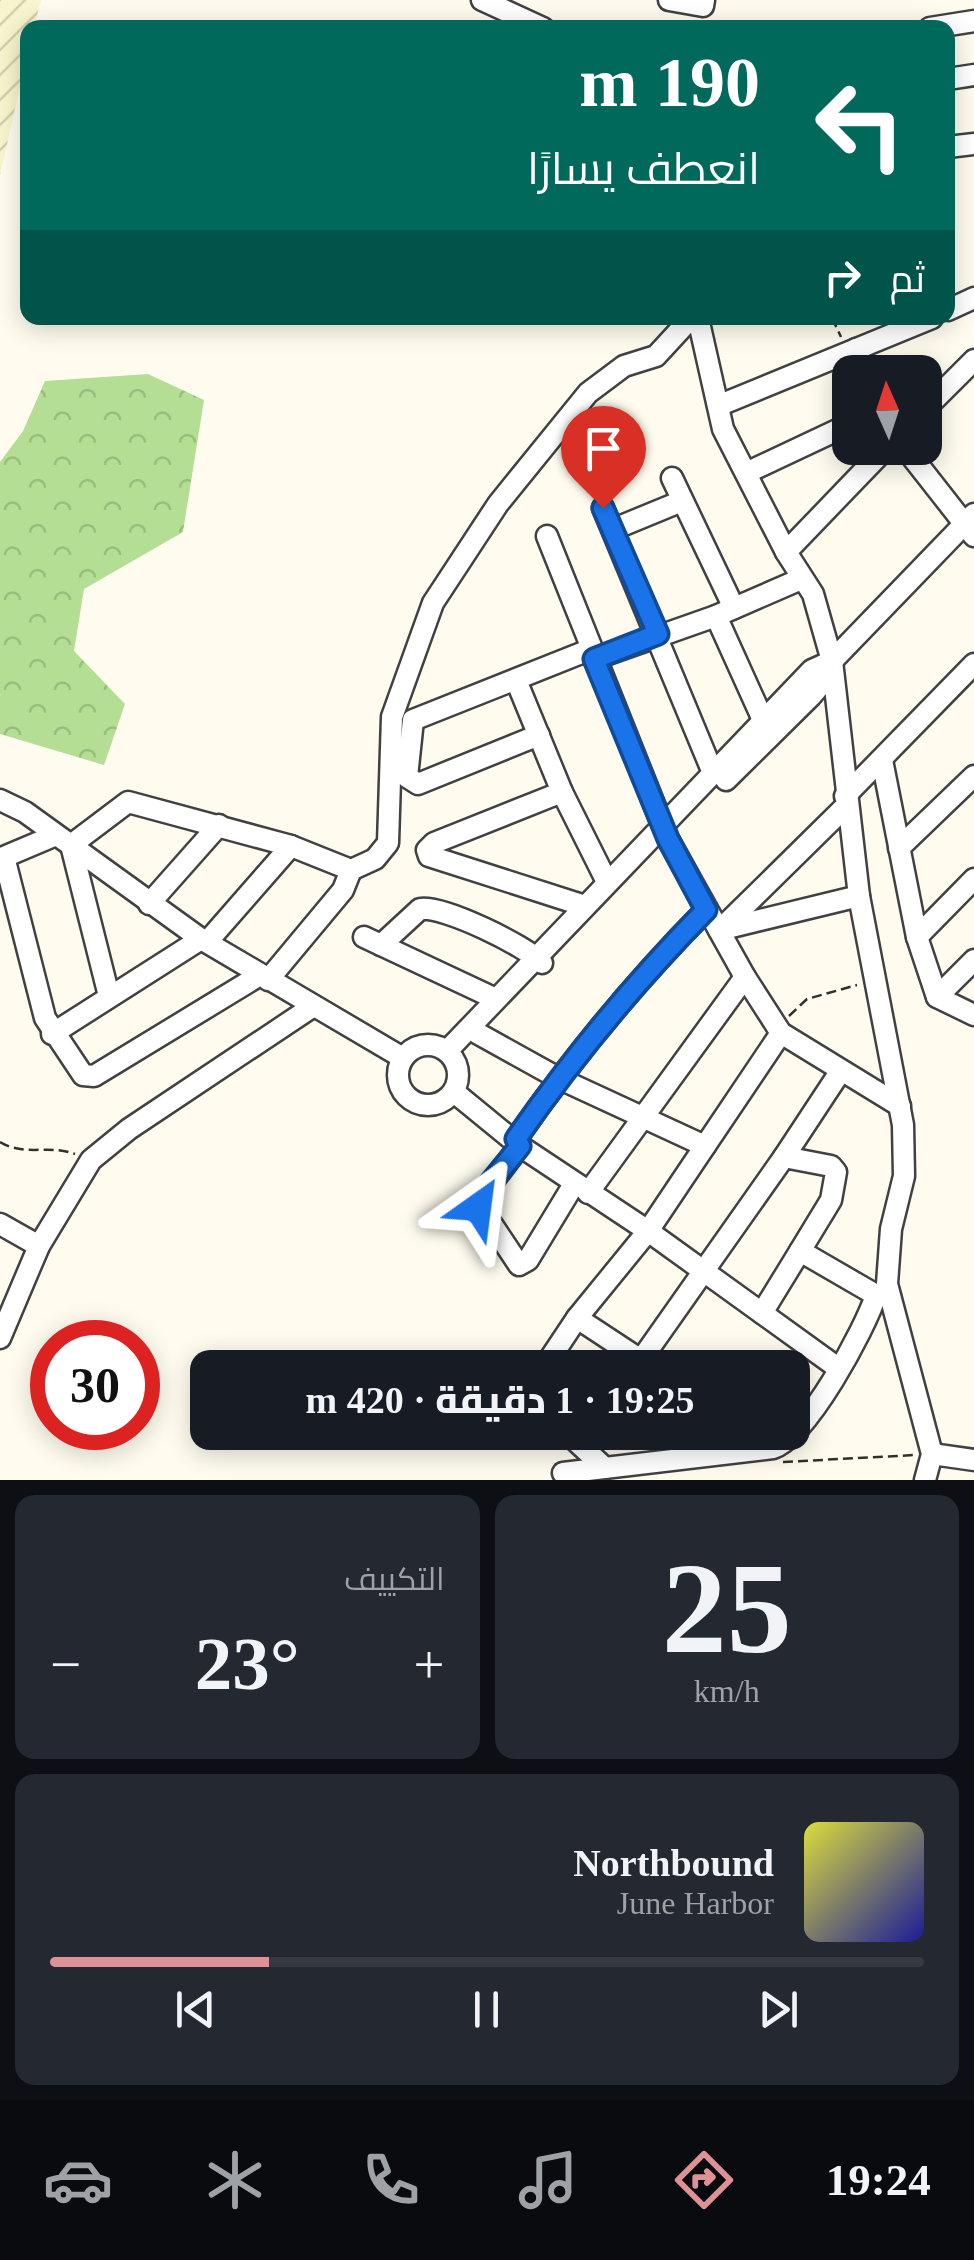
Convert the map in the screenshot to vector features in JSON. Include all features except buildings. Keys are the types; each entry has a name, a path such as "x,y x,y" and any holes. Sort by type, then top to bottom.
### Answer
{"street":[{"path":"482,0 526,20"},
{"path":"669,0 703,6 704,0"},
{"path":"352,870 219,824 128,802 64,840 2,858 52,1034 83,1074 94,1076 264,977 343,890 352,870 371,862 388,843 392,716 434,603 498,504 588,393 624,366 656,356 687,325"},
{"path":"563,1473 777,1455 797,1432 838,1368 882,1290 904,1176 900,1106 860,896 828,664 813,594 786,552 722,429 720,405 708,377 696,325"},
{"path":"720,405 915,325"},
{"path":"852,351 855,355"},
{"path":"942,391 974,360"},
{"path":"746,473 832,432"},
{"path":"786,552 870,465"},
{"path":"450,1055 496,999 540,961 665,832 713,773 812,670 828,664 970,525 919,465"},
{"path":"672,478 764,722"},
{"path":"614,528 682,501"},
{"path":"603,508 713,773"},
{"path":"548,536 665,832 745,978 778,1028 840,1072 900,1106"},
{"path":"539,735 418,784 407,777 413,720 516,680 725,612 801,579"},
{"path":"450,1055 477,1034 607,882 811,696 822,682 828,664"},
{"path":"719,930 974,664"},
{"path":"516,680 562,792 607,882"},
{"path":"882,760 916,937 937,997 974,1015"},
{"path":"899,848 974,776"},
{"path":"562,792 434,842 428,854 585,906"},
{"path":"0,800 64,840 204,940 403,1058"},
{"path":"149,904 219,824"},
{"path":"64,840 108,996"},
{"path":"52,1034 204,940 291,846"},
{"path":"916,937 974,878"},
{"path":"719,930 860,896"},
{"path":"496,999 373,941 429,907 540,961"},
{"path":"706,910 657,959 558,1078 477,1202 519,1265 528,1260 581,1189 644,1116 745,978"},
{"path":"937,997 974,960"},
{"path":"0,1338 40,1246 91,1160 130,1129 312,1007"},
{"path":"556,1350 648,1231 778,1028"},
{"path":"477,1034 558,1078 705,1146"},
{"path":"422,1046 450,1055 459,1081 454,1092 435,1105 412,1101 398,1081 403,1058 422,1046"},
{"path":"655,1350 700,1272 840,1072"},
{"path":"454,1092 581,1189 648,1231 838,1368"},
{"path":"762,1312 831,1200 836,1172 831,1166 784,1157"},
{"path":"0,1224 40,1246"},
{"path":"800,1252 882,1290 932,1454 925,1480"},
{"path":"578,1318 626,1350"},
{"path":"585,1450 604,1468"},
{"path":"771,1450 777,1455"},
{"path":"932,1454 974,1460"}],"path":[{"path":"836,325 852,351"},
{"path":"778,1028 807,999 876,980"},
{"path":"0,1142 23,1152 60,1148 91,1160"},
{"path":"777,1455 932,1454"}],"shaded area":[{"path":"0,0 41,0 36,20 20,20 20,87 0,175"}],"green space":[{"path":"148,374 204,400 183,532 84,589 74,651 125,704 104,765 0,734 0,462 23,431 45,381"}],"route":[{"path":"478,1207 478,1198 520,1146 516,1139 558,1078 657,959 706,910 668,839 594,659 658,634 603,508"}]}
